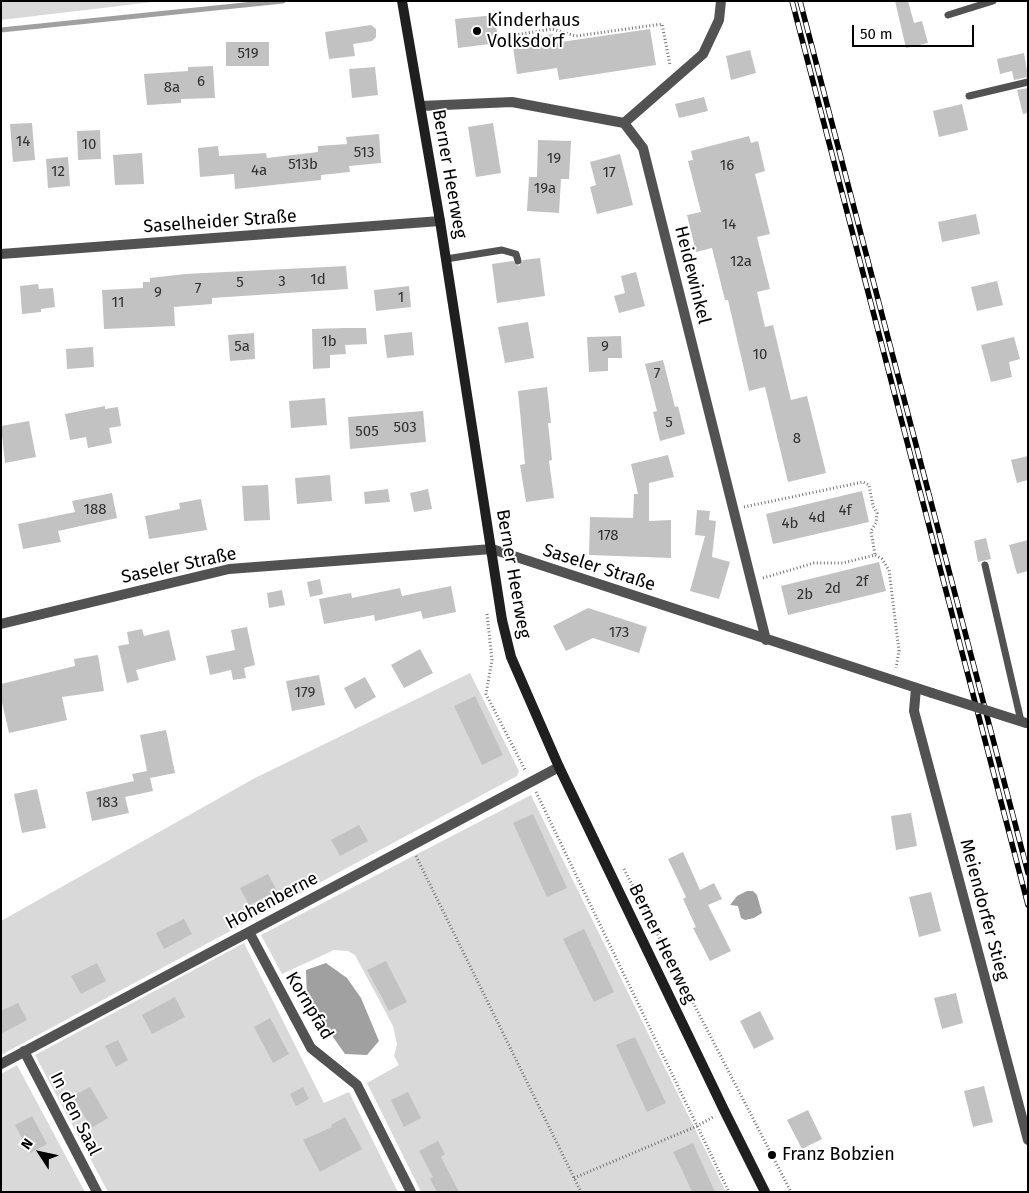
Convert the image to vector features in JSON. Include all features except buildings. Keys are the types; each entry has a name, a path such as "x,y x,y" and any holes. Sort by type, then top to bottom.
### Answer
{"main road":[{"name":"Berner Heerweg","path":"402,1 440,221 502,620 511,657 559,767 765,1192"}],"street":[{"path":"421,106 512,102 624,123 703,54 719,20 721,1"},
{"name":"Heidewinkel","path":"624,123 643,148 766,640"},
{"name":"Saselheider Straße","path":"1,254 440,221"},
{"name":"Saseler Straße","path":"1,624 229,569 492,549 1025,723"},
{"name":"Meiendorfer Stieg","path":"916,688 914,711 1028,1140"},
{"name":"Hohenberne","path":"1,1064 559,767"},
{"name":"Kornpfad","path":"249,932 311,1048 357,1085 411,1192"},
{"name":"In den Saal","path":"24,1051 97,1192"}],"lane":[{"path":"948,15 993,1"},
{"path":"969,96 1028,82"},
{"path":"446,259 502,250 516,254 518,260"},
{"path":"985,565 1025,723"}],"path":[{"path":"515,35 552,29 576,38 662,24 673,81"},
{"path":"537,31 537,36"},
{"path":"733,510 863,482 869,485 873,506 877,512 876,523 871,531 874,555"},
{"path":"752,582 814,563 843,563 874,555 887,563 899,651 893,681"},
{"path":"486,606 492,660 486,694 531,782 729,1192"},
{"path":"411,846 581,1192"},
{"path":"620,860 791,1192"},
{"path":"574,1178 697,1126 724,1110"}],"shaded area":[{"path":"1,1 161,1 1,20"},
{"path":"470,673 519,771 517,776 1,1055 1,921 255,778"},
{"path":"531,795 726,1192 421,1192 367,1083 399,1065 394,1056 397,1044 393,1026 355,955 348,951 334,950 282,974 261,935"},
{"path":"747,891 753,891 757,895 762,913 754,918 745,920 741,918 738,906 730,905 737,896"},
{"path":"244,943 324,1103 349,1092 398,1192 108,1192 35,1055"},
{"path":"326,963 347,978 361,998 379,1041 367,1055 345,1054 307,1000 306,970"},
{"path":"17,1065 85,1192 1,1192 1,1074"}],"waterway":[{"path":"1,30 283,1"}],"railway":[{"path":"792,1 1028,905"},
{"path":"800,1 1028,873"}],"place":[{"name":"Kinderhaus Volksdorf","path":"477,31"},
{"name":"Franz Bobzien","path":"772,1155"}]}
